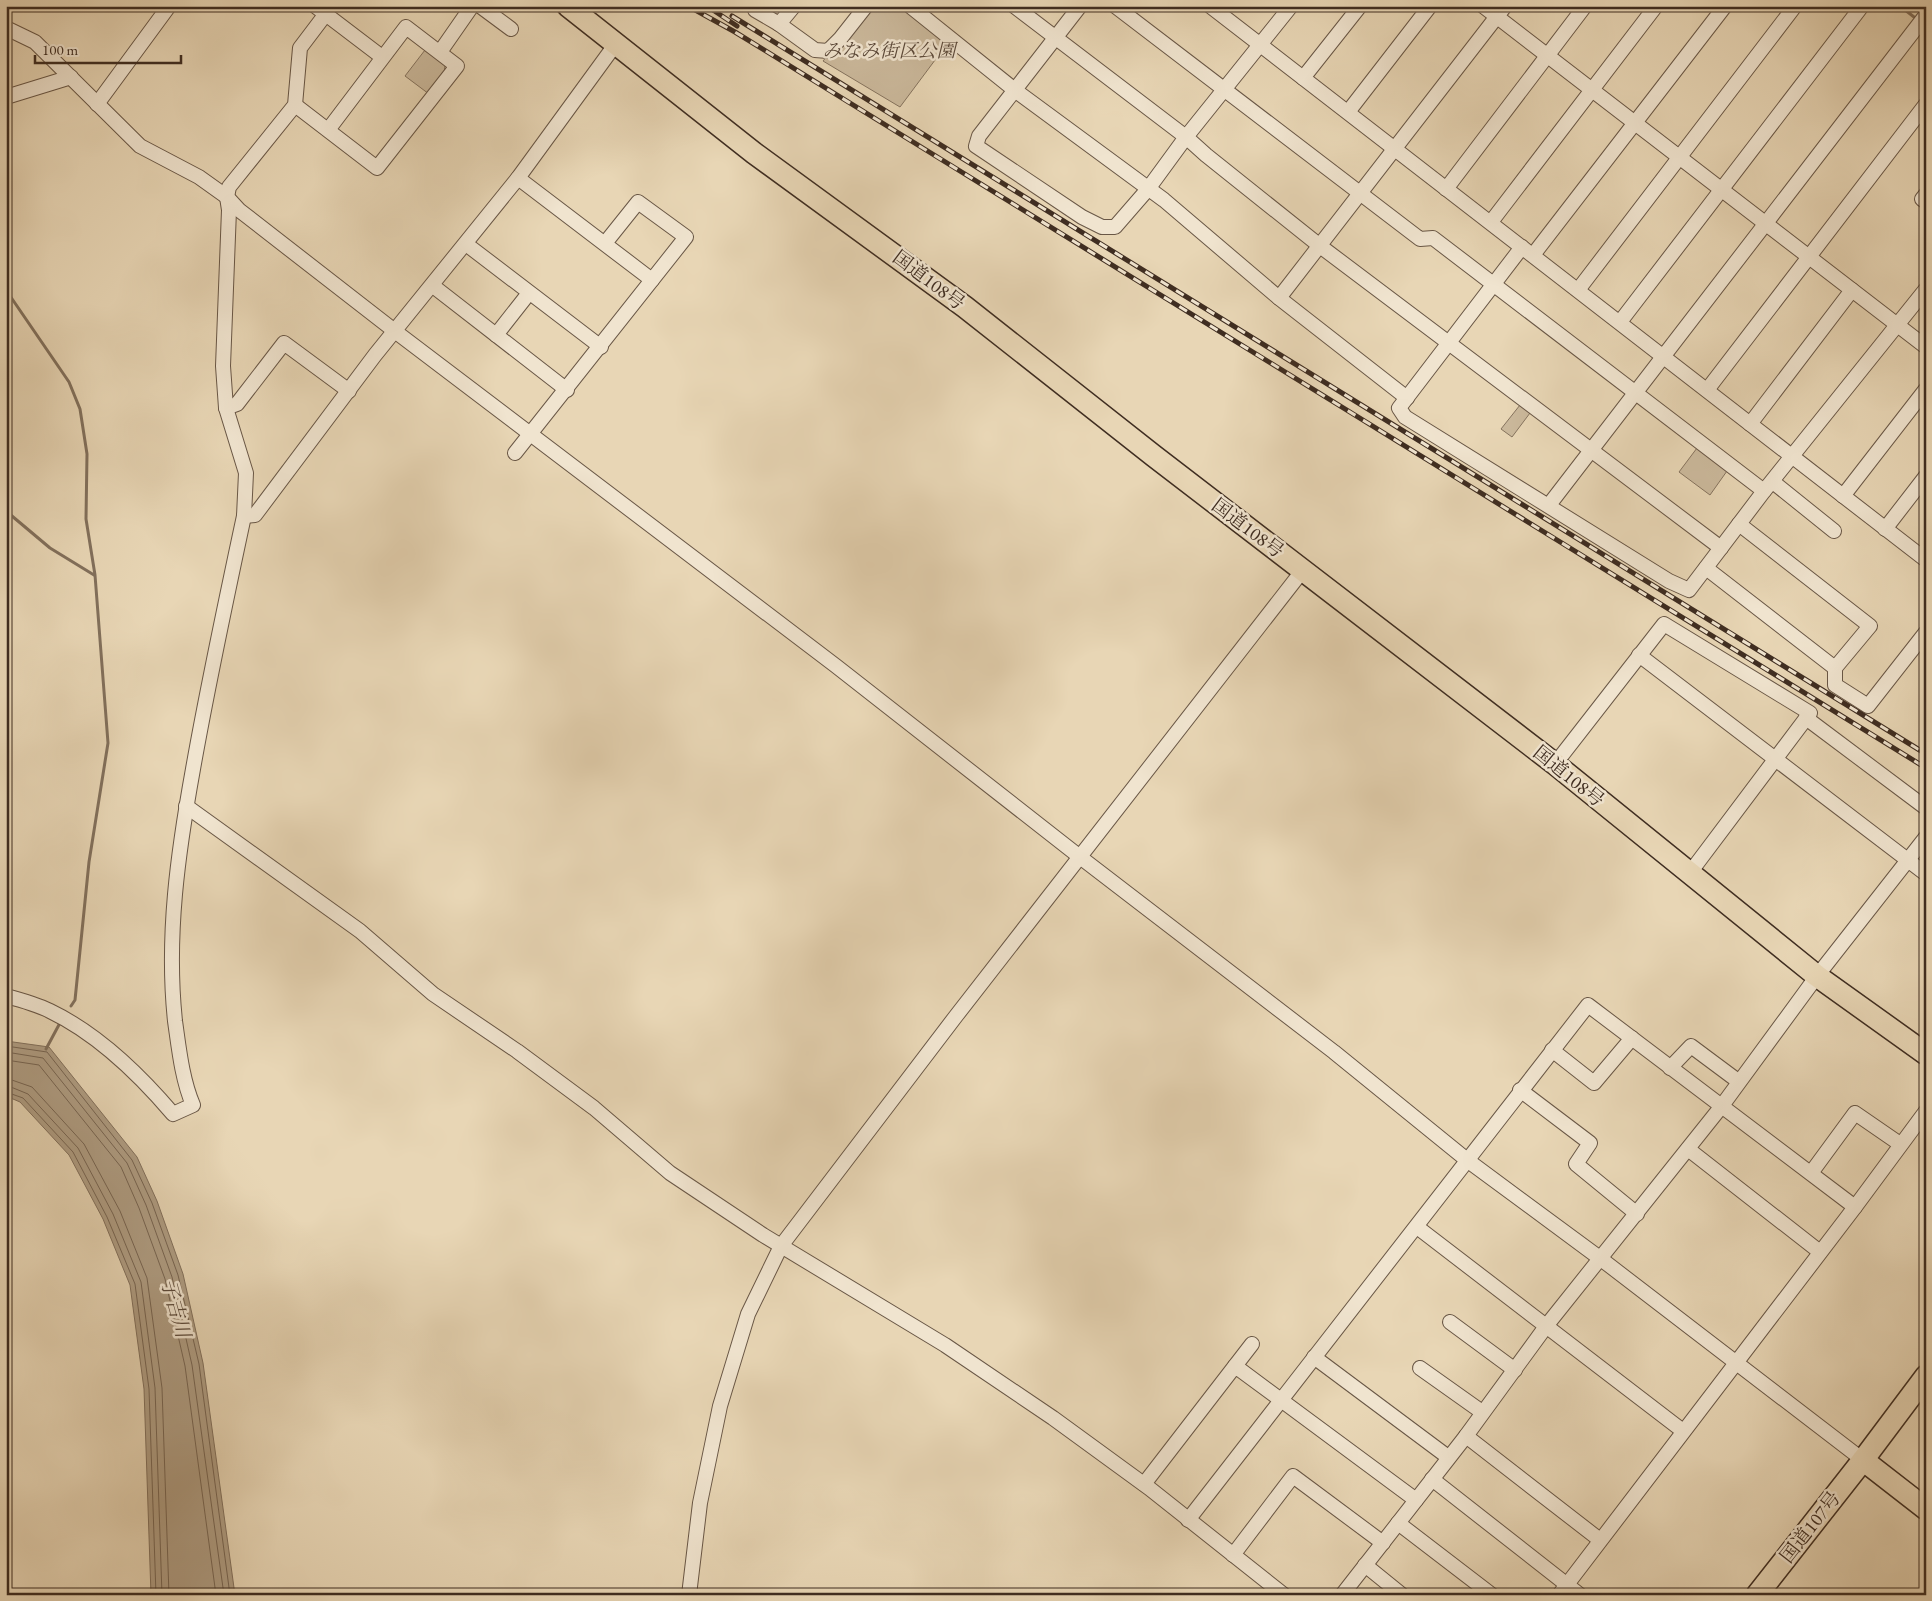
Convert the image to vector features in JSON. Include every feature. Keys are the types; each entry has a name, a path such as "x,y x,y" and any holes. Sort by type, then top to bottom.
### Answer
{"highway":[{"name":"国道108号","path":"568,6 754,153 965,307 1022,354 1556,764 1689,874 1817,976 1926,1054"},
{"name":"国道107号","path":"1758,1595 1926,1376"},
{"path":"1863,1460 1926,1509"}],"street":[{"path":"98,104 170,6"},
{"path":"440,52 472,6"},
{"path":"480,6 512,30"},
{"path":"779,24 794,6"},
{"path":"755,10 779,24 815,50 828,51 840,40 866,6"},
{"path":"910,6 1016,90 1164,200 1280,298 1407,398"},
{"path":"1014,6 1186,137 1320,246 1721,548"},
{"path":"1080,6 979,136 976,146 1082,217 1102,227 1115,227 1148,189 1186,137 1261,46 1291,6"},
{"path":"1115,6 1420,239 1433,238 1634,392 1834,531"},
{"path":"1303,78 1360,6"},
{"path":"1348,112 1430,6"},
{"path":"1483,6 1501,12 1548,57 1926,347"},
{"path":"1446,189 1585,6"},
{"path":"1491,222 1656,6"},
{"path":"1725,6 1634,123 1527,251 1494,284 1448,342 1399,408 1405,417 1669,581 1690,590 1721,548 1926,289"},
{"path":"1578,290 1795,6"},
{"path":"1620,322 1862,6"},
{"path":"1217,8 1261,46 1926,560"},
{"path":"6,996 51,1011 80,1029 143,1078 173,1114 193,1105 187,1091 178,1047 172,986 171,931 186,806 204,707 244,516 246,488 242,458 226,408 223,366 229,210 227,197 229,187 295,105 300,48 320,10 382,57"},
{"path":"1280,298 1360,192 1395,150 1501,12"},
{"path":"1549,505 1634,392 1926,15"},
{"path":"295,105 377,168 457,66 406,27 328,130"},
{"path":"6,28 35,42 140,146 199,177 227,197 239,210 396,332 822,655 1080,858 1334,1052 1468,1160 1601,1259 1863,1460"},
{"path":"244,516 255,515 349,390 518,178 615,45"},
{"path":"6,97 72,77"},
{"path":"1707,390 1926,104"},
{"path":"518,178 606,242 652,280"},
{"path":"1926,194 1922,199 1926,202"},
{"path":"515,453 532,435 686,237 638,202 606,242"},
{"path":"466,244 601,347"},
{"path":"433,286 567,390"},
{"path":"1750,424 1852,290"},
{"path":"496,335 529,292"},
{"path":"226,408 237,404 284,343 349,390"},
{"path":"1843,496 1926,389"},
{"path":"1885,529 1926,476"},
{"path":"246,488 268,497"},
{"path":"1740,524 1870,626 1835,668 1835,685 1868,706 1926,632"},
{"path":"1706,568 1835,668"},
{"path":"689,1595 700,1503 720,1406 748,1314 780,1246 1303,570"},
{"path":"1556,764 1664,624 1810,713 1689,874"},
{"path":"1639,656 1926,874"},
{"path":"1806,718 1926,808"},
{"path":"186,806 360,932 433,994 517,1051 594,1108 670,1173 780,1246 945,1345 1052,1418 1144,1484 1284,1595"},
{"path":"1342,1595 1466,1436 1547,1325 1688,1149 1817,976 1926,837"},
{"path":"1188,1520 1588,1004 1855,1207"},
{"path":"1552,1050 1594,1083 1632,1038"},
{"path":"1670,1068 1691,1046 1738,1081"},
{"path":"1520,1090 1590,1143 1576,1164 1637,1214"},
{"path":"1563,1590 1855,1207 1926,1110"},
{"path":"1811,1173 1855,1113 1900,1144"},
{"path":"1688,1149 1820,1252"},
{"path":"1417,1227 1683,1431"},
{"path":"1450,1322 1515,1370"},
{"path":"1144,1484 1252,1344"},
{"path":"1314,1357 1448,1457"},
{"path":"1235,1366 1416,1500"},
{"path":"1420,1368 1482,1412"},
{"path":"1466,1436 1600,1540"},
{"path":"1233,1555 1293,1476 1383,1543"},
{"path":"1432,1479 1563,1590 1580,1595"},
{"path":"1398,1523 1492,1595"},
{"path":"1365,1565 1402,1595"}],"green space":[{"name":"みなみ街区公園","path":"869,6 906,6 950,40 900,107 823,61"},
{"path":"425,50 445,65 444,74 429,94 405,76"},
{"path":"1520,405 1530,413 1512,437 1501,429"},
{"path":"1697,448 1727,471 1710,495 1679,472"}],"water":[{"name":"子吉川","path":"6,1041 49,1047 137,1157 157,1201 183,1274 203,1363 235,1595 151,1595 144,1389 130,1285 103,1219 69,1155 20,1102 6,1096"}],"waterway":[{"path":"1900,6 1914,17"},
{"path":"6,290 69,382 80,409 87,454 86,519 95,575 108,743 89,862 75,1000 71,1006"},
{"path":"6,511 50,548 94,575"},
{"path":"46,1049 61,1021"}],"railway":[{"path":"688,6 735,32 1926,768"},
{"path":"707,6 737,26"},
{"path":"732,16 1926,754"}]}
